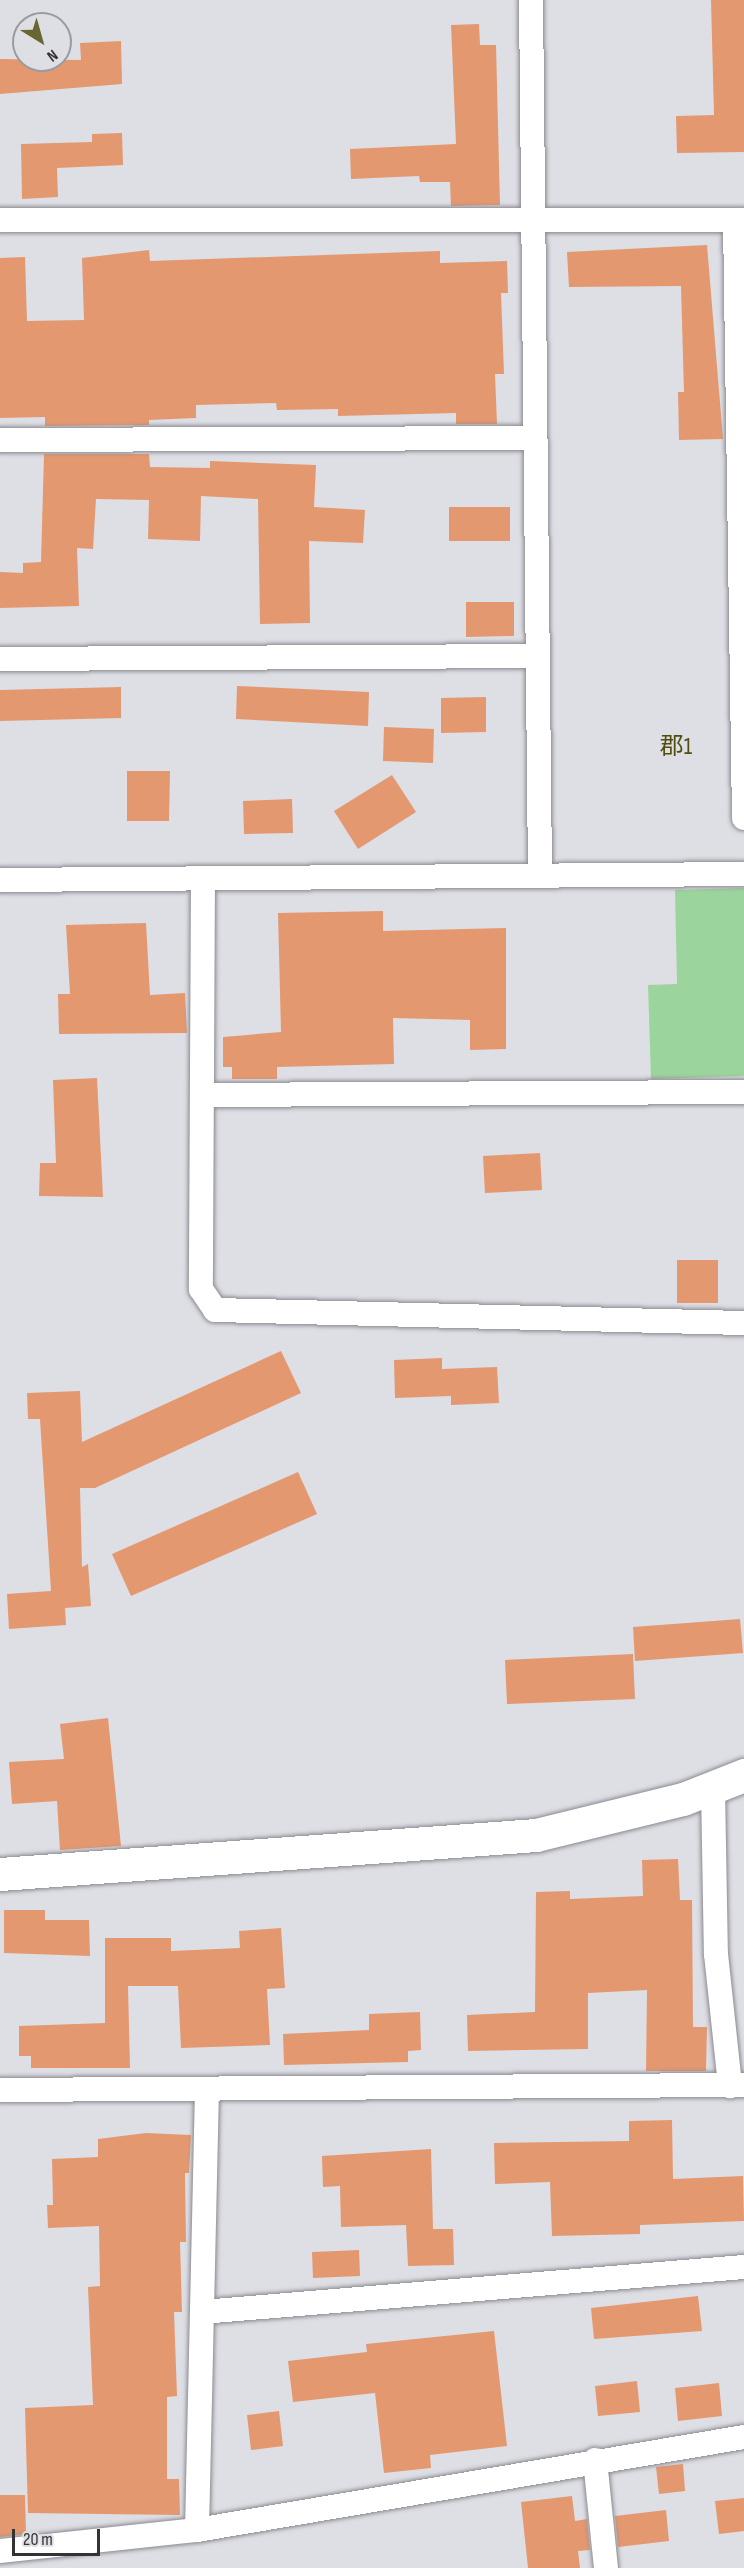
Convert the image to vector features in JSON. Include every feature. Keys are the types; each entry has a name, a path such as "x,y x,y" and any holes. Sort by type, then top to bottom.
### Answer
{"street":[{"path":"531,0 540,876"},
{"path":"0,220 740,220 744,818"},
{"path":"0,440 535,438"},
{"path":"0,659 537,656"},
{"path":"0,880 744,874"},
{"path":"203,878 201,1289 215,1310 744,1323"},
{"path":"202,1095 744,1092"},
{"path":"0,1874 536,1835 713,1788 744,1775"},
{"path":"0,2090 737,2086 716,1954 713,1788"},
{"path":"197,2530 207,2090"},
{"path":"202,2312 744,2267"},
{"path":"0,2551 197,2530 595,2460 744,2437"},
{"path":"595,2460 606,2568"}],"green space":[{"path":"744,888 744,1076 651,1079 648,985 677,984 675,890"}],"building":[{"path":"711,0 744,0 744,152 677,153 676,116 714,115"},
{"path":"479,24 480,45 496,45 500,205 451,206 450,182 420,182 419,176 351,179 350,149 456,144 451,25"},
{"path":"121,41 122,84 0,94 0,59 12,59 12,72 72,72 72,60 81,60 80,43"},
{"path":"122,133 123,165 57,168 58,197 22,199 21,144 92,142 92,134"},
{"path":"707,245 723,439 679,440 678,392 684,392 681,286 569,287 567,252"},
{"path":"149,250 150,261 440,251 440,263 507,261 508,293 501,293 504,374 495,374 497,424 456,424 456,413 338,416 338,409 277,410 276,403 196,405 196,418 149,420 149,425 45,426 45,417 0,418 0,258 25,257 27,321 84,320 82,258"},
{"path":"44,454 149,454 150,467 210,468 210,461 316,465 314,507 365,510 363,543 309,541 310,623 260,624 258,499 201,496 200,541 148,539 149,500 96,499 93,549 77,548 79,606 0,608 0,572 23,573 23,563 41,562"},
{"path":"449,507 510,507 510,541 449,541"},
{"path":"466,602 514,602 514,636 466,637"},
{"path":"237,686 369,692 368,726 236,719"},
{"path":"121,687 121,718 0,721 0,690"},
{"path":"486,697 486,732 441,733 441,698"},
{"path":"384,727 434,729 433,763 383,761"},
{"path":"127,771 170,771 169,821 127,821"},
{"path":"392,775 416,812 358,849 334,811"},
{"path":"292,799 293,833 244,834 243,801"},
{"path":"383,911 383,931 506,928 506,1049 470,1050 470,1020 393,1018 394,1064 277,1067 277,1079 232,1079 232,1067 223,1067 223,1037 281,1032 278,913"},
{"path":"146,923 150,995 185,993 187,1033 59,1034 58,994 70,994 66,925"},
{"path":"97,1078 103,1197 39,1196 40,1163 56,1163 53,1080"},
{"path":"540,1153 542,1190 485,1193 483,1156"},
{"path":"677,1260 718,1260 718,1303 677,1303"},
{"path":"281,1351 301,1393 95,1488 80,1488 82,1567 88,1564 91,1606 65,1608 66,1625 9,1629 7,1594 51,1591 40,1419 28,1419 27,1393 80,1391 82,1442"},
{"path":"442,1358 442,1369 497,1367 499,1403 451,1405 451,1396 395,1398 394,1360"},
{"path":"298,1472 317,1514 131,1596 112,1554"},
{"path":"740,1619 743,1653 635,1661 633,1627"},
{"path":"633,1654 635,1699 507,1704 505,1660"},
{"path":"108,1718 121,1846 60,1850 57,1801 12,1804 9,1762 64,1759 60,1724"},
{"path":"678,1859 680,1900 692,1900 693,2027 707,2027 706,2071 646,2071 647,1990 588,1993 588,2049 468,2051 467,2015 535,2012 536,1892 570,1891 570,1899 643,1896 642,1860"},
{"path":"4,1910 45,1910 45,1920 89,1920 90,1956 4,1953"},
{"path":"281,1928 285,1988 267,1989 270,2045 181,2048 178,1986 128,1986 130,2068 31,2068 31,2056 19,2056 19,2026 105,2023 105,1938 171,1938 171,1951 240,1948 239,1931"},
{"path":"420,2012 421,2050 408,2051 408,2062 284,2065 283,2034 369,2030 369,2014"},
{"path":"672,2120 673,2179 743,2176 744,2221 640,2225 640,2234 552,2236 550,2182 495,2184 494,2143 629,2141 629,2121"},
{"path":"146,2133 191,2135 189,2173 185,2173 186,2242 180,2242 182,2312 174,2312 177,2396 167,2397 167,2479 179,2479 180,2515 28,2513 25,2408 93,2405 88,2287 100,2286 99,2226 48,2228 47,2205 53,2205 52,2159 98,2157 98,2139"},
{"path":"431,2149 433,2229 453,2229 454,2265 408,2266 406,2225 341,2227 340,2186 323,2187 322,2156"},
{"path":"359,2250 360,2276 313,2278 312,2252"},
{"path":"698,2296 702,2331 594,2339 591,2308"},
{"path":"494,2331 507,2446 430,2455 431,2468 384,2473 375,2393 293,2402 288,2361 367,2352 366,2344"},
{"path":"637,2381 640,2412 598,2416 595,2386"},
{"path":"719,2383 722,2416 678,2421 675,2388"},
{"path":"279,2411 283,2446 251,2450 247,2415"},
{"path":"683,2464 685,2491 659,2494 656,2467"},
{"path":"0,2495 25,2495 26,2534 0,2537"},
{"path":"572,2496 575,2521 587,2519 590,2550 578,2551 580,2568 528,2568 521,2502"},
{"path":"744,2498 744,2531 719,2534 715,2501"},
{"path":"666,2510 669,2541 618,2547 615,2516"}],"district":[{"name":"郡1","path":"676,747"}]}
